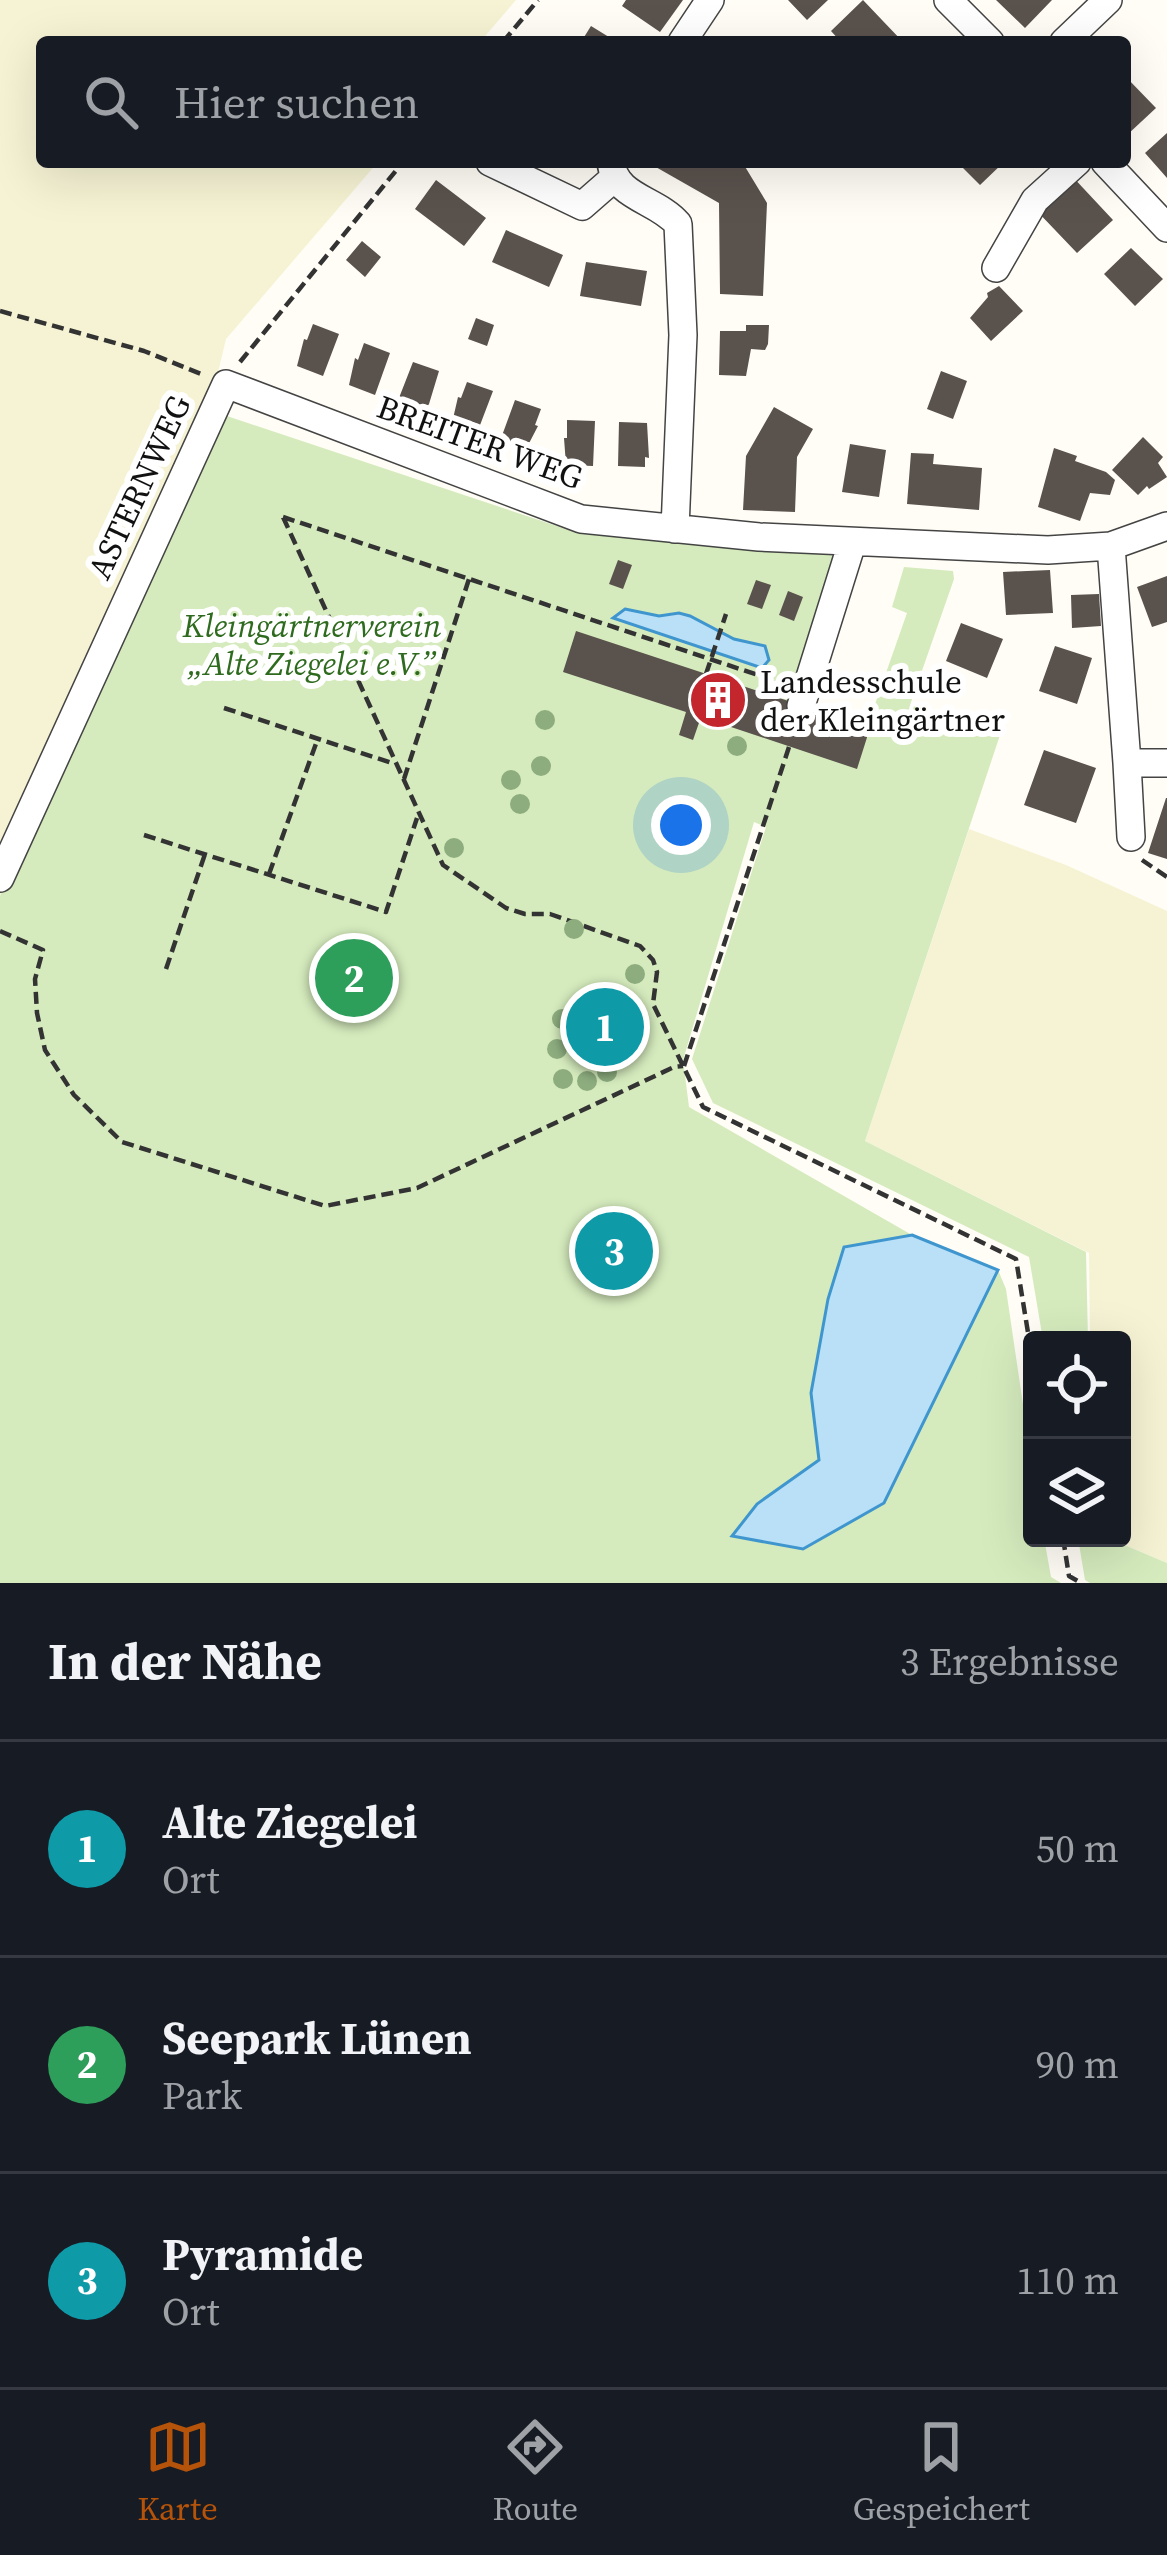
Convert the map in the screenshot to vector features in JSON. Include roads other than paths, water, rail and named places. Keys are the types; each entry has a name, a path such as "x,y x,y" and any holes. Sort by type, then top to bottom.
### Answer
{"street":[{"path":"686,36 710,0"},
{"path":"948,0 984,36"},
{"path":"1070,36 1108,0"},
{"path":"503,168 582,206 612,170 622,187 678,224 683,334 675,529"},
{"path":"996,268 1035,200 1070,168"},
{"path":"1111,168 1167,227"},
{"name":"BREITER WEG","path":"226,384 580,519 852,543 1048,550 1111,546 1167,526"},
{"name":"ASTERNWEG","path":"0,878 226,384"},
{"path":"804,699 852,543"},
{"path":"1111,546 1131,837"},
{"path":"1127,763 1167,763"}],"water":[{"path":"625,609 690,616 734,639 765,646 769,660 762,668 613,618"},
{"path":"912,1235 998,1270 884,1503 803,1549 732,1536 757,1504 819,1460 811,1393 828,1299 844,1247"}],"place":[{"name":"Landesschule der Kleingärtner","path":"718,700"},
{"name":"Seepark Lünen","path":"354,978"},
{"name":"Alte Ziegelei","path":"605,1027"},
{"name":"Pyramide","path":"614,1251"}],"park label":[{"name":"Kleingärtnerverein „Alte Ziegelei e.V.”","path":"312,644"}]}
